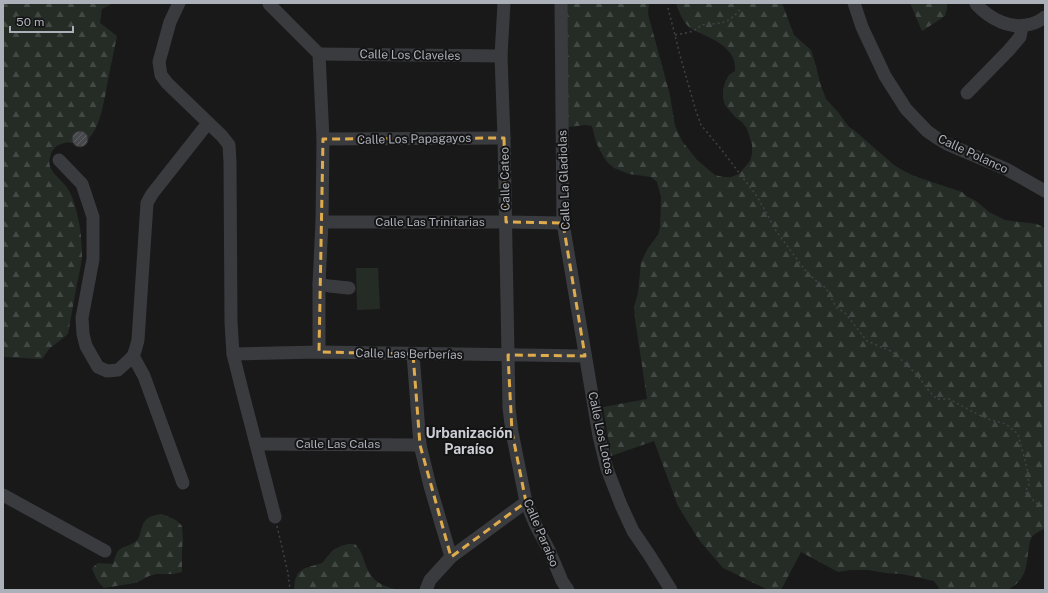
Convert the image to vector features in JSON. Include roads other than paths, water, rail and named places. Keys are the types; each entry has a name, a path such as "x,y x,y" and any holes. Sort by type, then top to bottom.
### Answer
{"street":[{"path":"179,3 170,22 159,62 161,75 167,83 222,136 229,146 231,322 233,354 275,517"},
{"name":"Calle Cateo","path":"504,3 501,56 508,355"},
{"name":"Calle La Gladiolas","path":"561,3 563,223 586,356"},
{"name":"Calle Polanco","path":"854,3 862,27 885,76 906,109 927,131 947,144 1006,169 1045,191"},
{"path":"269,4 319,54 323,140 322,222 319,284 319,352"},
{"path":"976,4 983,12 1004,24 1022,26 1032,24 1045,17"},
{"path":"967,93 1020,37 1022,26"},
{"name":"Calle Los Claveles","path":"319,54 501,56"},
{"path":"59,160 82,184 93,218 93,259 82,318 83,334 86,346 98,367 106,371 118,370 133,356 138,340 147,203 152,194 208,123"},
{"name":"Calle Los Papagayos","path":"323,140 504,138"},
{"name":"Calle Las Trinitarias","path":"322,222 563,223"},
{"path":"319,284 348,288"},
{"name":"Calle Las Berberías","path":"233,354 319,352 586,356"},
{"path":"413,354 420,445 430,486 451,557"},
{"name":"Calle Paraíso","path":"508,355 509,408 512,432 526,502 566,589"},
{"path":"133,356 144,376 183,483"},
{"name":"Calle Los Lotos","path":"586,356 599,436 607,468 633,531 671,590"},
{"name":"Calle Las Calas","path":"256,444 420,445"},
{"path":"3,495 105,550"},
{"path":"426,590 430,580 451,557 526,502"}],"district":[{"name":"Urbanización Paraíso","path":"469,442"}]}
